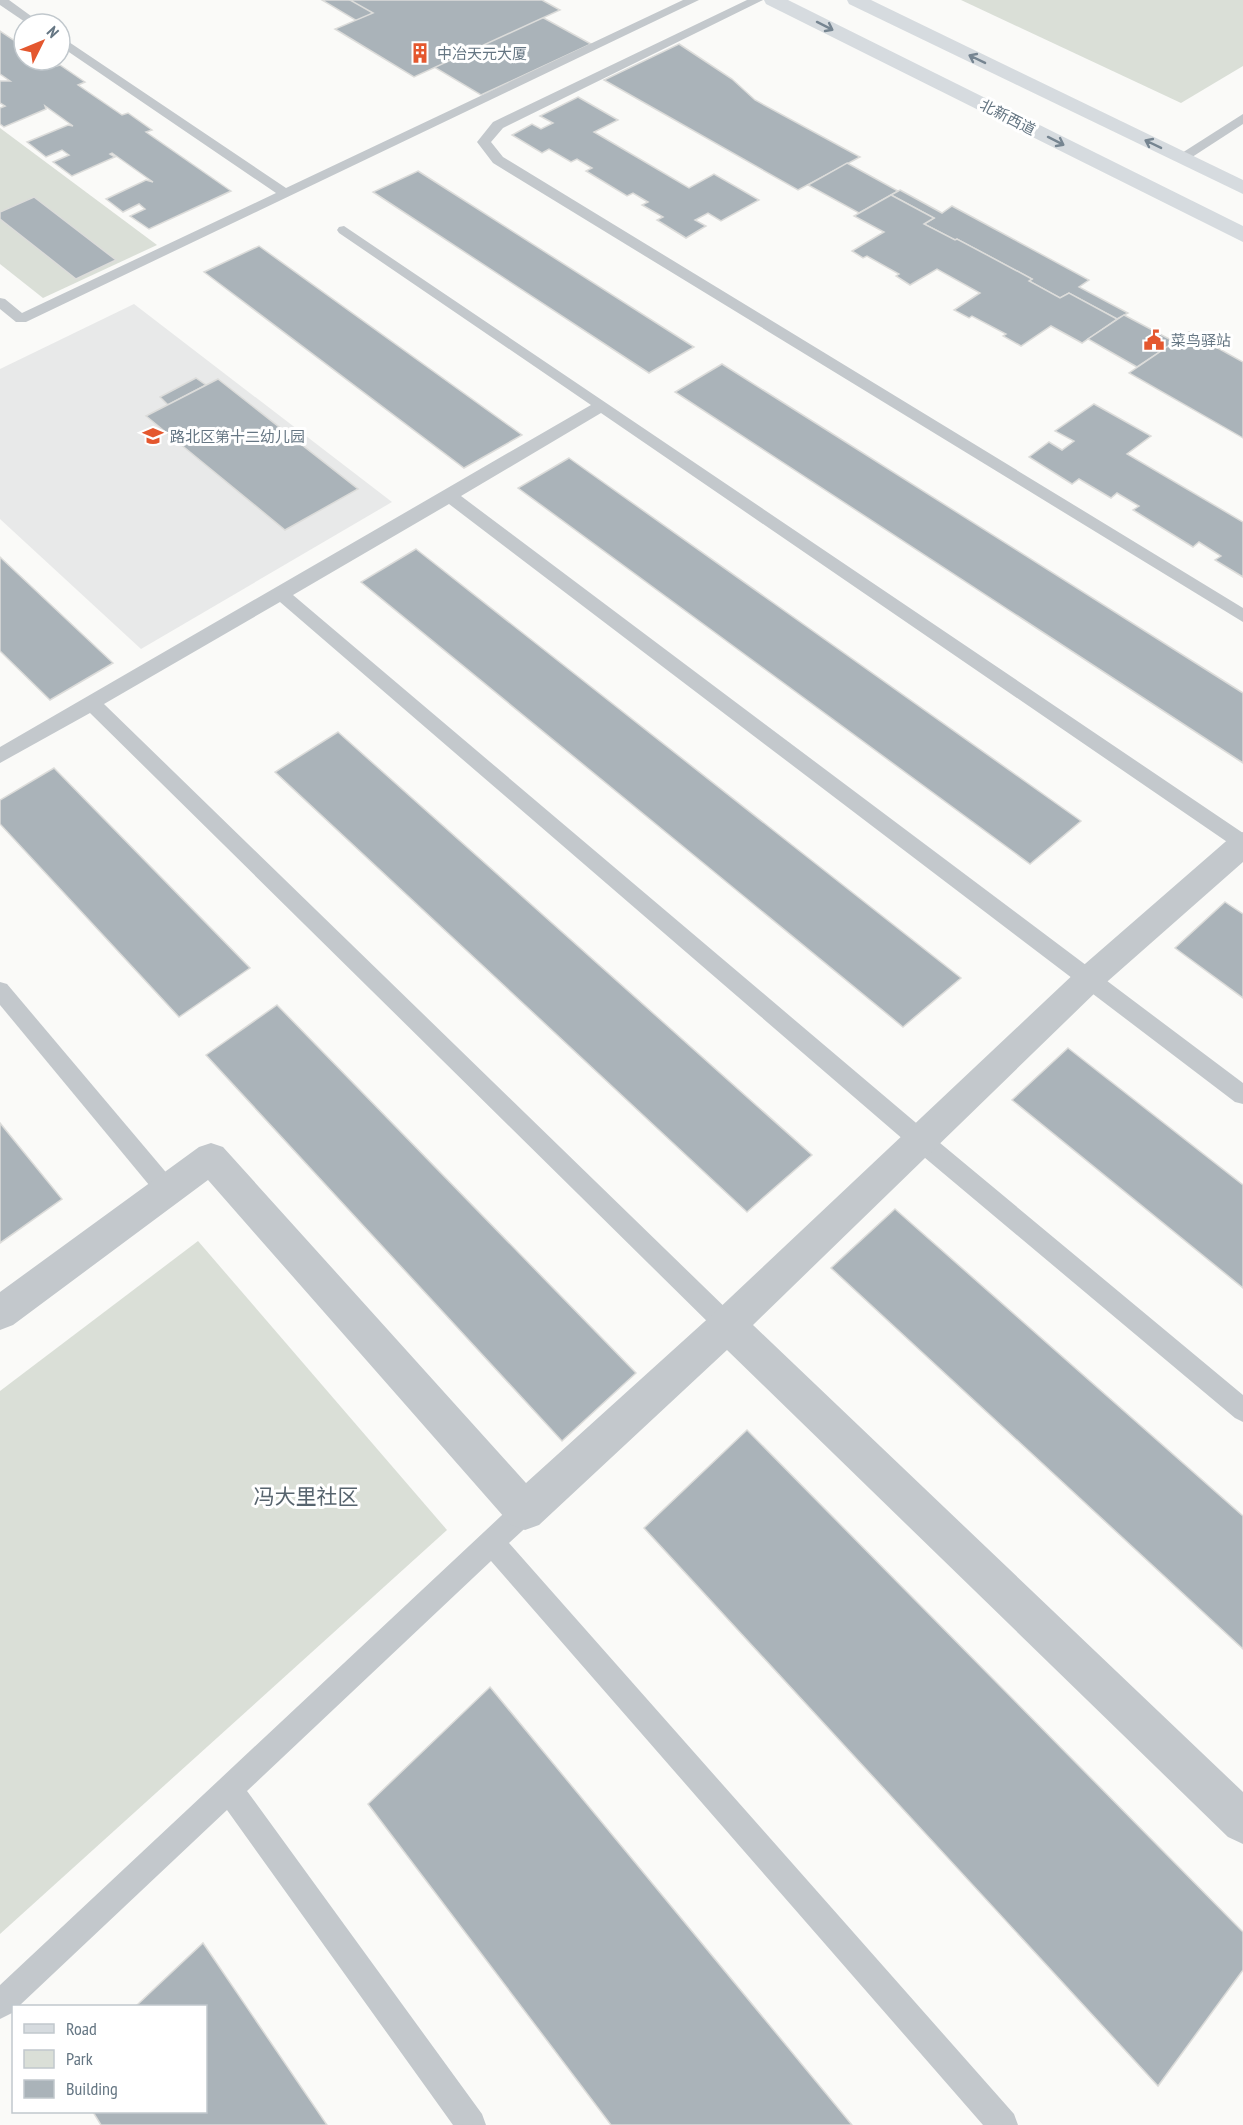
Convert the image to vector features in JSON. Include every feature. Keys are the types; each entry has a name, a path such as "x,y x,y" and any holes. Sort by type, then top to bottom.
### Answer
{"main road":[{"name":"北新西道","path":"773,0 1243,235"},
{"path":"856,0 1243,188"}],"street":[{"path":"0,1313 211,1158 525,1511 727,1325 1089,979 1243,843"},
{"path":"727,1325 1243,1822"}],"lane":[{"path":"1,0 18,12"},
{"path":"0,302 21,319 102,274 285,193 693,0"},
{"path":"757,0 498,125 484,142 498,160 1243,616"},
{"path":"72,48 285,193"},
{"path":"1181,158 1243,118"},
{"path":"344,230 1243,843"},
{"path":"0,756 601,406"},
{"path":"450,496 1243,1095"},
{"path":"281,594 920,1140 1243,1410"},
{"path":"91,703 727,1325"},
{"path":"0,990 167,1191"},
{"path":"0,2005 525,1511"},
{"path":"492,1543 1003,2125"},
{"path":"229,1790 471,2125"}],"shaded area":[{"name":"路北区第十二幼儿园","path":"134,304 392,502 141,649 0,519 0,369"}],"green space":[{"path":"961,0 1243,0 1243,66 1181,103"},
{"path":"0,128 157,245 43,298 0,264"},
{"path":"198,1241 447,1530 0,1934 0,1391"}],"building":[{"path":"322,0 511,0 591,44 481,95"},
{"name":"中冶天元大厦","path":"350,0 542,0 560,10 414,77 335,29 373,13"},
{"path":"0,31 12,39 12,72 70,72 85,82 78,85 122,115 128,113 152,130 146,132 231,191 149,229 130,216 145,209 139,204 123,212 106,199 146,180 153,182 112,153 110,154 115,157 72,176 53,162 69,155 62,150 46,157 27,142 68,125 73,126 45,106 46,109 4,127 0,124 0,108 5,106 0,103 0,81 10,81 0,74"},
{"path":"679,44 732,79 755,100 860,157 798,190 604,80"},
{"path":"578,97 618,120 594,132 689,188 714,174 759,200 721,221 708,213 695,220 706,226 686,238 657,220 663,217 642,205 648,202 633,193 627,196 586,171 592,168 577,159 571,162 549,149 542,153 512,135 532,124 541,129 553,123 540,116"},
{"path":"847,163 898,191 859,213 808,185"},
{"path":"418,171 694,347 649,373 373,192"},
{"path":"900,190 942,213 952,206 1089,280 1079,287 1128,313 1117,319 1069,293 1060,298 1029,281 1032,279 924,224 934,218 891,195"},
{"path":"891,195 934,218 924,224 1032,279 1029,281 1060,298 1069,293 1117,319 1082,343 1051,326 1021,346 1003,336 1006,334 972,316 969,318 954,310 980,293 937,269 910,285 896,276 899,274 867,256 863,258 852,251 884,232 854,216"},
{"path":"34,197 116,260 76,279 0,219 0,212"},
{"path":"259,246 522,435 464,468 204,272"},
{"path":"1124,315 1175,342 1137,367 1088,339"},
{"path":"1189,332 1243,362 1243,438 1129,373"},
{"path":"722,364 1243,693 1243,763 675,392"},
{"path":"196,378 206,385 168,405 160,397"},
{"path":"218,379 358,489 285,530 146,416"},
{"path":"1094,404 1151,436 1127,454 1243,522 1243,577 1215,560 1221,556 1199,542 1193,547 1133,510 1139,506 1117,493 1111,498 1079,479 1072,484 1029,457 1049,442 1062,450 1074,441 1055,431"},
{"path":"569,458 1081,821 1030,864 518,488"},
{"path":"416,549 961,978 903,1027 361,582"},
{"path":"0,557 113,663 50,700 0,651"},
{"path":"338,732 812,1155 747,1212 275,772"},
{"path":"54,768 250,968 179,1017 0,824 0,800"},
{"path":"1225,902 1243,914 1243,998 1175,948"},
{"path":"277,1005 636,1373 562,1441 206,1055"},
{"path":"1068,1048 1243,1185 1243,1288 1012,1100"},
{"path":"0,1123 62,1199 0,1243"},
{"path":"895,1209 1243,1516 1243,1649 831,1268"},
{"path":"747,1430 1243,1932 1243,1970 1158,2086 644,1528"},
{"path":"490,1687 852,2125 611,2125 368,1804"},
{"path":"203,1943 327,2125 101,2125 94,2113 207,2113 207,2005 137,2005"}],"place":[{"name":"中冶天元大厦","path":"420,53"},
{"name":"菜鸟驿站","path":"1154,340"},
{"name":"路北区第十二幼儿园","path":"153,436"}],"district":[{"name":"冯大里社区","path":"306,1496"}]}
